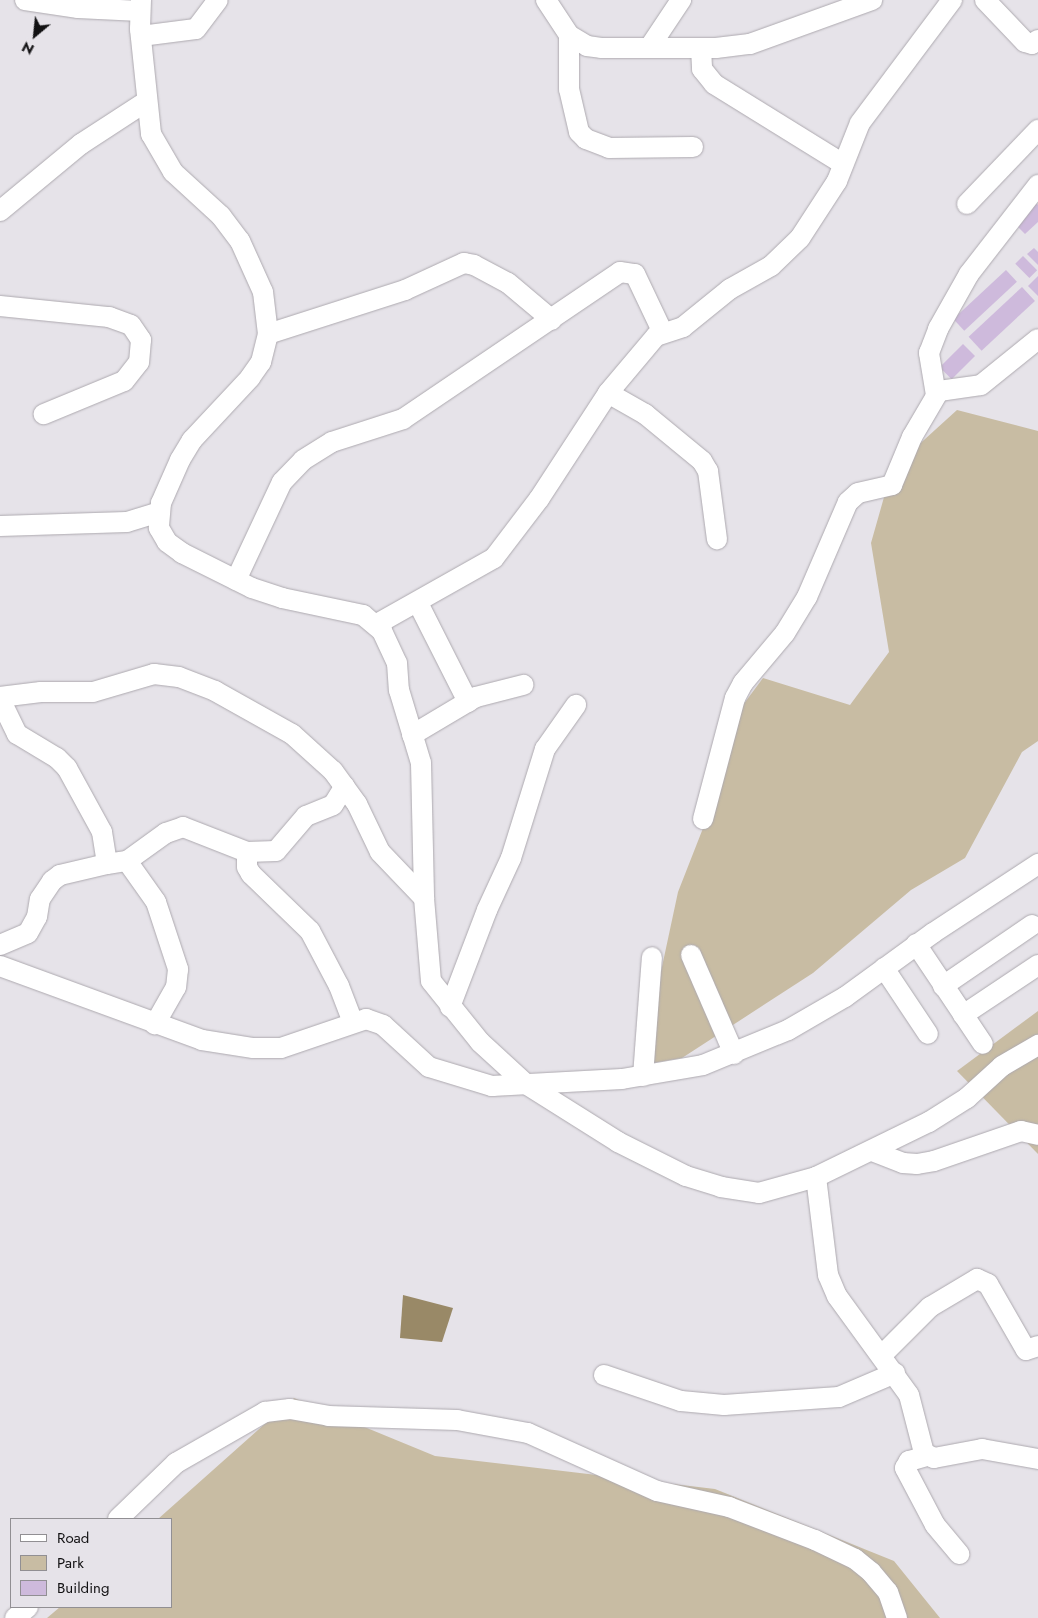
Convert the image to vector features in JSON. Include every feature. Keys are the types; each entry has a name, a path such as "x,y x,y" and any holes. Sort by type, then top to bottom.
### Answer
{"street":[{"path":"25,0 78,8 140,5 148,125 165,161 182,181 222,216 240,241 263,292 268,334 260,362 250,378 188,446 159,512 159,528 174,548 236,580 282,598 363,615 377,624 397,663 399,690 421,763 424,898 430,976 450,1007 480,1042 526,1084 618,1142 686,1176 721,1187 759,1193 816,1177 872,1151 951,1110 1002,1066 1038,1045"},
{"path":"141,36 196,29 218,0"},
{"path":"546,0 569,35 587,46 649,48 701,48 750,44 872,0"},
{"path":"649,48 681,0"},
{"path":"377,624 418,603 494,558 539,499 608,393 656,336 663,332 683,327 730,288 782,257 819,212 843,164 860,123 952,0"},
{"path":"985,0 1025,42 1032,44 1038,40"},
{"path":"569,35 569,89 575,120 586,139 609,148 692,147"},
{"path":"701,48 702,69 714,84 843,164"},
{"path":"0,211 9,200 81,144 147,102"},
{"path":"967,204 1038,130"},
{"path":"936,395 929,353 938,329 969,274 1038,185"},
{"path":"268,334 413,287 464,263 508,283 552,320"},
{"path":"236,580 282,482 303,460 332,442 403,419 552,320 620,272 631,271 640,281 663,332"},
{"path":"0,306 109,317 131,325 141,340 139,362 124,380 44,414"},
{"path":"703,819 736,698 743,683 785,633 807,597 848,502 858,493 894,482 912,437 936,395 943,389 981,385 1038,339"},
{"path":"608,393 645,414 702,462 708,471 717,539"},
{"path":"0,526 128,522 159,512"},
{"path":"418,603 468,702"},
{"path":"107,864 102,832 67,768 57,758 16,734 0,698 52,691 84,694 154,674 179,677 215,691 276,724 333,771 357,804 380,852 424,898"},
{"path":"412,735 468,702 496,690 523,686"},
{"path":"450,1007 487,910 511,858 546,750 576,705"},
{"path":"0,945 28,933 37,917 40,899 52,881 60,876 127,861 166,833 183,827 247,852 281,848 302,819 334,805 345,786"},
{"path":"247,852 247,867 251,874 310,931 340,986 353,1022"},
{"path":"127,861 156,902 178,969 176,987 155,1024"},
{"path":"0,966 202,1040 253,1048 281,1048 297,1045 353,1022 366,1019 383,1024 419,1061 439,1071 492,1086 643,1076 678,1072 734,1054 818,1014 916,944 1038,864"},
{"path":"943,986 1032,925"},
{"path":"916,944 983,1044"},
{"path":"691,955 734,1054"},
{"path":"643,1076 652,957"},
{"path":"963,1015 1038,964"},
{"path":"884,968 928,1034"},
{"path":"872,1151 903,1163 917,1164 942,1159 1021,1131 1038,1135"},
{"path":"816,1177 828,1275 837,1296 895,1373 914,1407 927,1456"},
{"path":"882,1355 930,1306 977,1279 988,1284 1026,1350 1038,1346"},
{"path":"604,1375 681,1401 724,1405 839,1397 895,1373"},
{"path":"119,1518 176,1463 266,1412 290,1409 328,1416 457,1420 528,1433 650,1488 729,1507 815,1540 855,1559 871,1572 888,1592 897,1618"},
{"path":"960,1554 935,1525 905,1468 909,1462 927,1456 934,1458 982,1450 1038,1459"},
{"path":"16,1618 27,1608"}],"green space":[{"path":"957,410 1038,431 1038,741 1022,752 965,858 911,890 813,973 682,1058 641,1065 678,892 707,818 737,713 763,678 850,705 889,652 871,543 892,469"},
{"path":"1038,1011 1038,1154 957,1071"},
{"path":"294,1398 435,1456 715,1489 894,1561 940,1618 47,1618 59,1608 172,1608 172,1518 159,1518"}],"shaded area":[{"path":"403,1295 453,1308 442,1342 400,1338"}],"building":[{"path":"1035,202 1038,205 1038,222 1025,234 1013,222"},
{"path":"1034,248 1038,252 1038,265 1027,254"},
{"path":"1023,256 1037,270 1029,278 1015,264"},
{"path":"1006,270 1017,282 964,331 953,319"},
{"path":"1038,276 1038,296 1028,286"},
{"path":"1022,287 1035,301 982,351 969,337"},
{"path":"963,344 975,356 952,379 940,367"}]}
